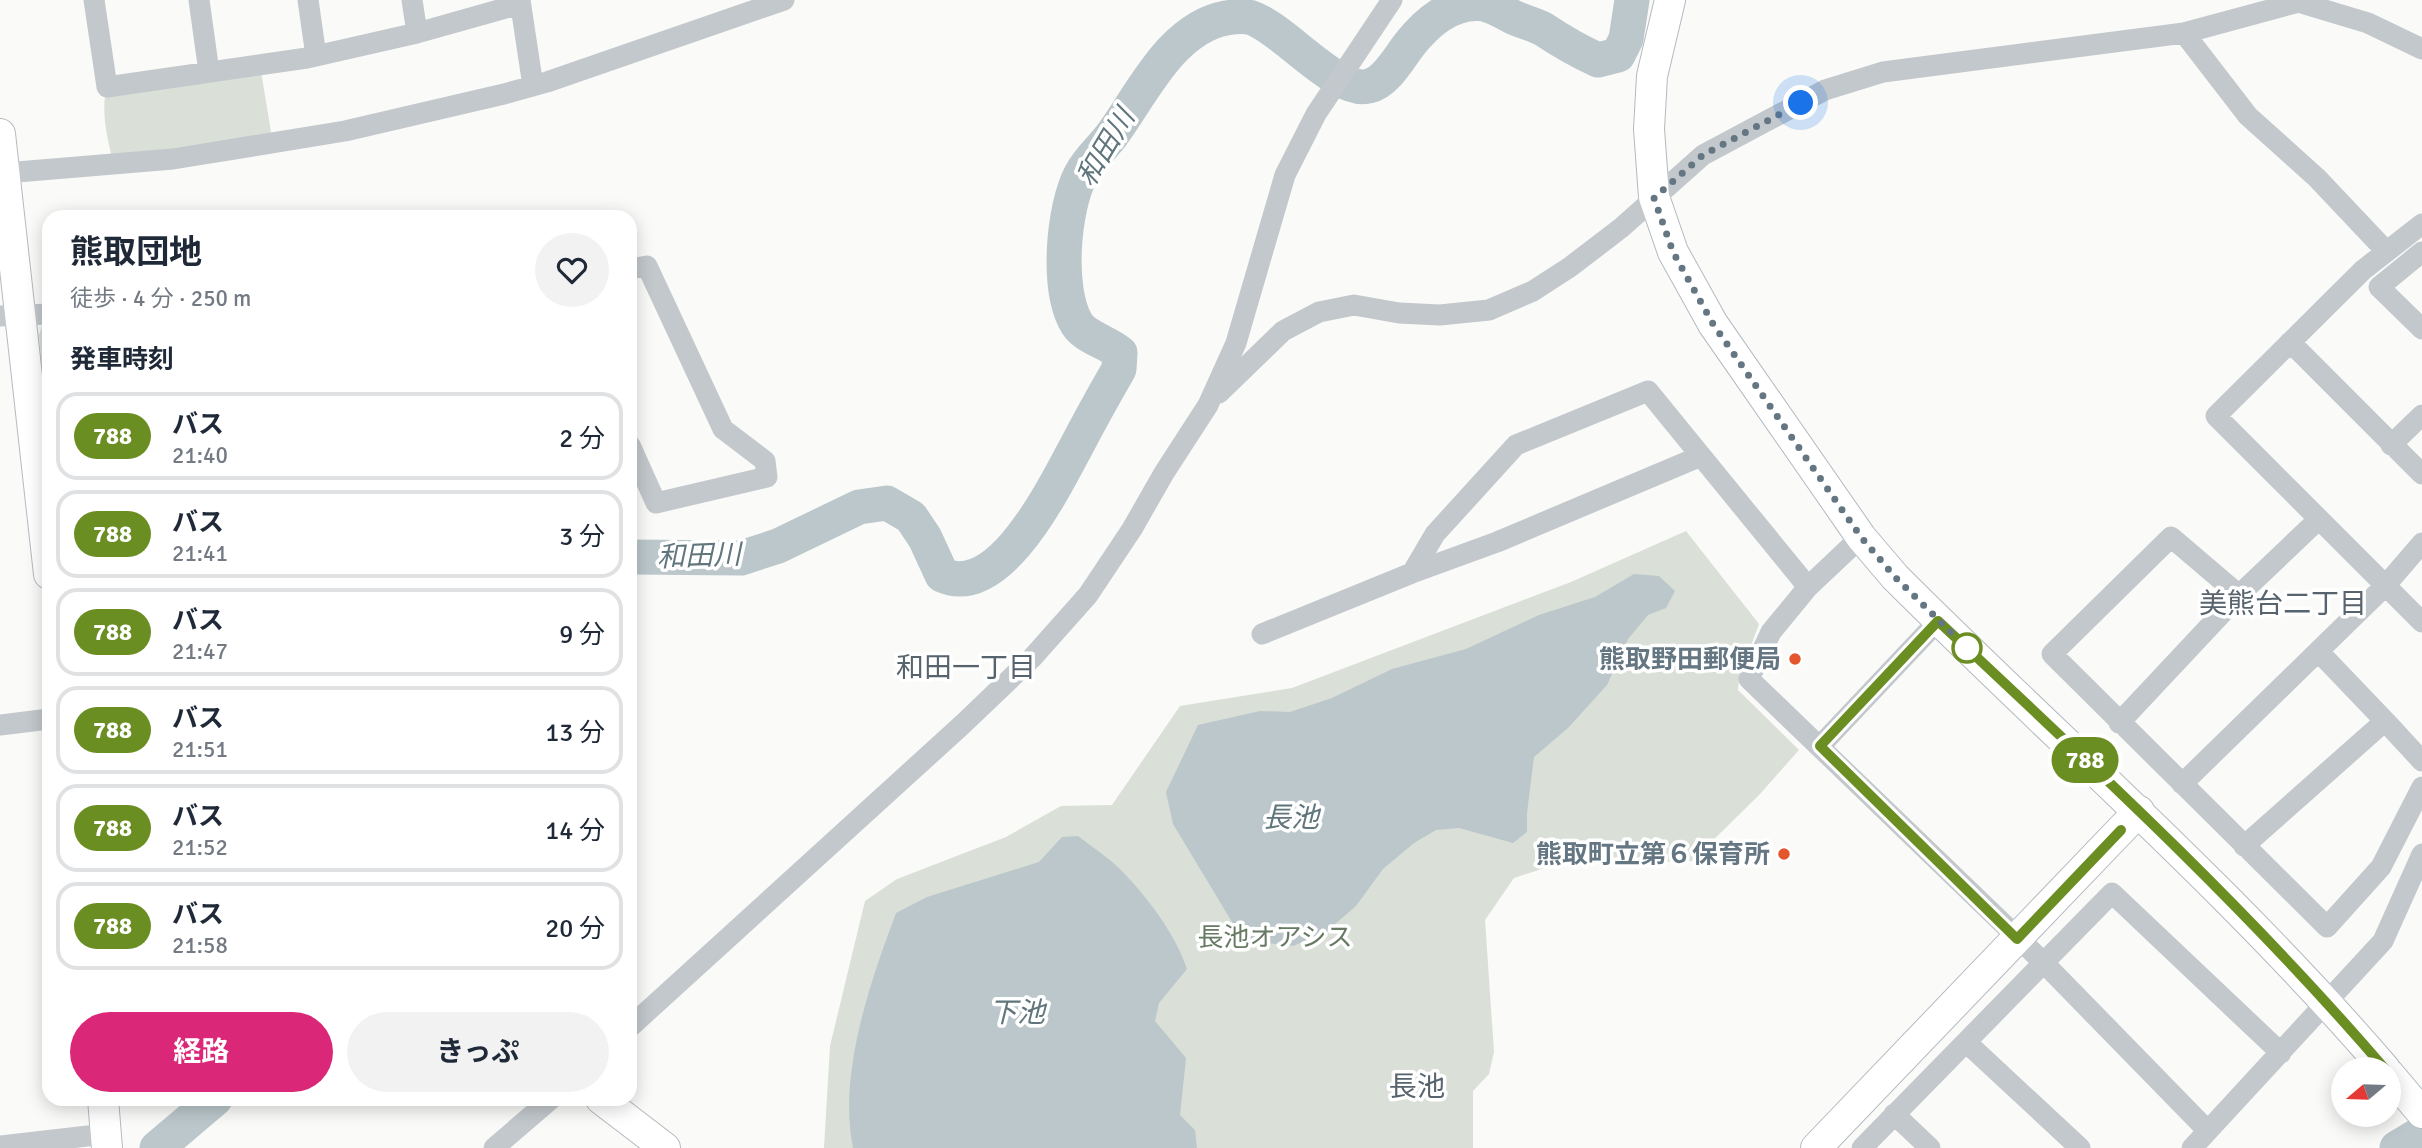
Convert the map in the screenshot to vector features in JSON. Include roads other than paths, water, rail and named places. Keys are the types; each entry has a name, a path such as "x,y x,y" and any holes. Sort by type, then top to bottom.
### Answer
{"street":[{"path":"94,0 107,88 316,56 417,33 520,2 533,86"},
{"path":"199,0 209,72"},
{"path":"308,0 316,56"},
{"path":"412,0 417,33"},
{"path":"5,173 173,159 345,131 533,86 784,0"},
{"path":"637,1021 859,820 1032,658 1088,595 1208,405 1236,343 1285,175 1316,114 1392,0"},
{"path":"1670,0 1651,89 1649,129 1654,198 1673,252 1713,324 1861,537 1895,577 2139,811 2328,1002 2375,1057"},
{"path":"1208,405 1283,331 1319,312 1354,305 1399,313 1440,315 1489,310 1533,291 1621,228 1703,155 1825,90 1883,72 2184,33 2302,1 2368,23 2422,49"},
{"path":"2184,33 2248,117 2316,178 2386,251"},
{"path":"0,134 23,315 42,504"},
{"path":"2422,224 2386,251 2216,416 2422,622"},
{"path":"2422,252 2379,286 2422,329"},
{"path":"637,268 648,266 723,429 765,461 767,477 656,503 637,461"},
{"path":"2290,342 2422,474"},
{"path":"1412,573 1435,534 1516,445 1648,391 1808,587"},
{"path":"2391,444 2422,415"},
{"path":"1262,634 1412,573 1497,542 1701,456"},
{"path":"2119,723 2239,595 2319,519"},
{"path":"1861,537 1808,587 1771,632 1749,679 2044,963 2208,1131"},
{"path":"2239,595 2171,537 2052,654 2327,926 2381,867 2422,787"},
{"path":"2182,784 2385,586 2422,543"},
{"path":"1820,746 1938,621"},
{"path":"2319,652 2422,761"},
{"path":"0,725 42,720"},
{"path":"2244,846 2385,721"},
{"path":"1816,1148 2139,811"},
{"path":"2192,1148 2383,941 2422,854"},
{"path":"1862,1148 2112,893 2281,1054"},
{"path":"1966,1042 2080,1148"},
{"path":"2401,1088 2417,1106"},
{"path":"0,1146 106,1141 104,1106"},
{"path":"494,1148 543,1106"},
{"path":"610,1106 659,1146"},
{"path":"1894,1114 1930,1148"}],"water":[{"name":"長池","path":"1634,574 1659,576 1675,591 1666,608 1648,615 1628,639 1607,685 1568,728 1534,757 1527,832 1513,843 1459,828 1436,830 1414,843 1383,869 1356,906 1327,931 1293,946 1250,941 1232,922 1173,824 1166,792 1198,725 1260,711 1290,712 1332,698 1392,669 1466,649 1539,615 1595,597"},
{"name":"下池","path":"1078,836 1116,865 1141,892 1168,929 1187,969 1159,1003 1155,1021 1186,1058 1180,1115 1195,1130 1197,1148 853,1148 849,1119 853,1059 867,998 896,913 927,897 1039,862 1062,837"}],"waterway":[{"name":"和田川","path":"637,557 741,558 778,546 859,507 887,503 911,517 925,538 942,575 964,579 984,572 1004,557 1022,536 1054,488 1119,369 1120,353 1081,329 1070,309 1066,291 1064,249 1075,189 1084,168 1110,137 1161,64 1190,34 1207,24 1226,18 1252,18 1265,24 1342,81 1356,86 1369,86 1386,75 1416,36 1432,21 1462,5 1492,6 1540,27 1598,60 1618,55 1626,39 1632,0"},
{"name":"和田川","path":"157,1148 207,1106"},
{"path":"2397,1148 2422,1133"}],"place":[{"name":"熊取野田郵便局","path":"1795,659"},
{"name":"熊取町立第６保育所","path":"1784,854"}],"district":[{"name":"美熊台二丁目","path":"2283,603"},
{"name":"和田一丁目","path":"966,667"},
{"name":"長池","path":"1417,1086"}],"park label":[{"name":"長池オアシス","path":"1275,937"}]}
